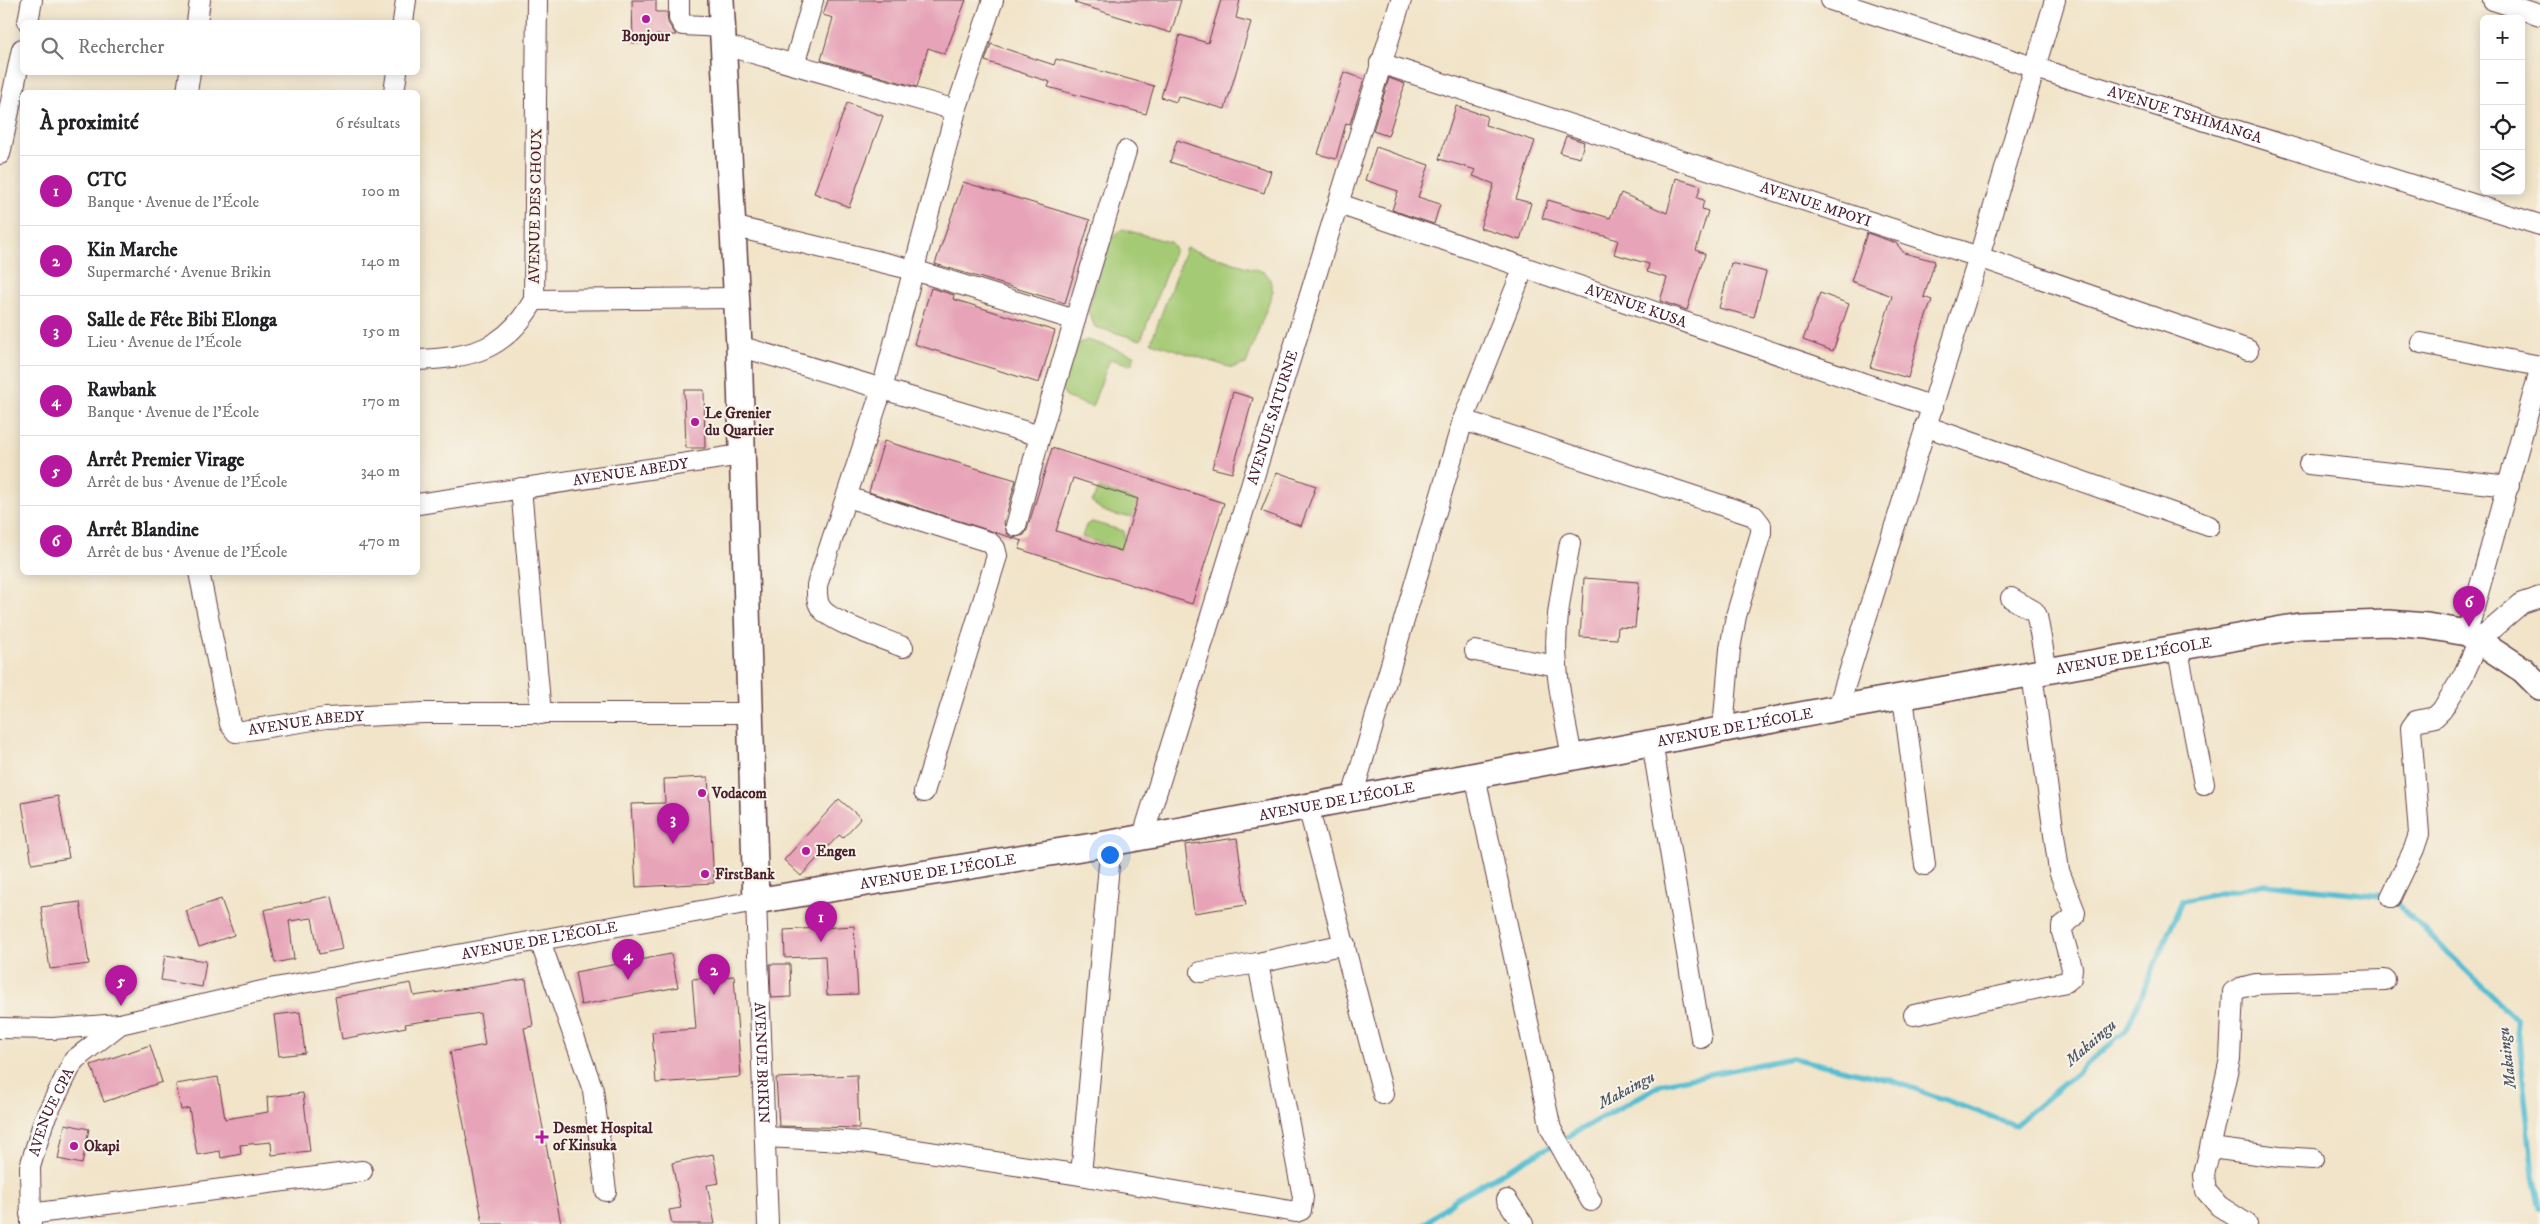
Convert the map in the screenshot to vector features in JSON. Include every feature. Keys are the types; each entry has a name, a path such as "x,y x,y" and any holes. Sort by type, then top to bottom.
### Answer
{"main road":[{"path":"722,0 739,346 756,900"},
{"name":"AVENUE DE L'ÉCOLE","path":"756,900 1111,843 2177,646 2300,626 2388,623 2427,626 2473,637 2523,670 2540,687"}],"street":[{"path":"28,20 32,0"},
{"path":"197,20 200,0"},
{"path":"403,20 406,0"},
{"name":"AVENUE DES CHOUX","path":"537,0 534,300 736,298"},
{"path":"679,0 679,18 683,25 723,36 794,65 956,110"},
{"path":"794,65 813,0"},
{"path":"903,647 834,619 821,609 817,599 817,585 882,389 956,110 993,0"},
{"name":"AVENUE SATURNE","path":"1142,836 1401,0"},
{"name":"AVENUE TSHIMANGA","path":"1831,0 2036,68 2540,226"},
{"path":"1838,708 1979,257 2055,0"},
{"path":"2493,0 2540,15"},
{"path":"0,154 20,59"},
{"name":"AVENUE MPOYI","path":"1380,63 1979,257 2248,350"},
{"path":"187,90 190,75"},
{"path":"394,90 397,75"},
{"path":"1016,526 1040,436 1126,151"},
{"name":"AVENUE KUSA","path":"1339,204 1933,407"},
{"path":"732,226 914,270 1075,320"},
{"path":"1352,797 1463,420 1524,267"},
{"path":"420,360 458,358 491,345 507,336 523,319 534,300"},
{"path":"2421,344 2540,366"},
{"path":"739,346 1040,436"},
{"path":"2391,897 2414,849 2419,834 2411,728 2416,721 2435,717 2442,710 2463,676 2509,486 2540,370"},
{"path":"1463,420 1754,516 1758,520 1761,533 1736,616 1730,649 1724,729"},
{"path":"1925,426 2209,526"},
{"name":"AVENUE ABEDY","path":"420,504 741,455"},
{"path":"2309,464 2509,486"},
{"path":"521,488 541,714"},
{"path":"847,498 989,542 995,548 997,556 924,792"},
{"path":"1570,543 1560,600 1556,666 1572,758"},
{"name":"AVENUE ABEDY","path":"200,575 230,724 236,732 326,718 423,713 749,713"},
{"path":"2473,637 2522,603 2540,597"},
{"path":"1914,1015 2066,982 2071,978 2072,968 2062,926 2074,917 2075,912 2059,871 2040,672 2037,616 2034,611 2011,598"},
{"path":"2177,646 2204,784"},
{"path":"1475,651 1556,666"},
{"path":"1903,697 1925,865"},
{"path":"1652,742 1701,1038"},
{"path":"1475,776 1551,1129 1591,1201"},
{"path":"1308,806 1346,944 1384,1094"},
{"path":"1081,1175 1111,843"},
{"name":"AVENUE DE L'ÉCOLE","path":"0,1028 53,1029 120,1024 275,988 756,900"},
{"name":"AVENUE BRIKIN","path":"756,900 768,1224"},
{"path":"540,941 593,1090 599,1117 606,1191"},
{"path":"1201,972 1258,963 1346,944"},
{"path":"765,1137 863,1142 1081,1175 1288,1213 1301,1210 1303,1197 1258,963"},
{"path":"2247,1224 2219,1206 2206,1191 2204,1175 2230,1059 2233,992 2256,984 2385,980"},
{"name":"AVENUE CPA","path":"31,1219 30,1167 44,1120 74,1060 120,1024"},
{"path":"2211,1148 2279,1157 2312,1159"},
{"path":"31,1219 362,1171"},
{"path":"1506,1200 1523,1224"}],"green space":[{"path":"1122,229 1170,242 1175,249 1141,340 1095,327 1088,311 1108,242"},
{"path":"1186,248 1264,272 1269,277 1273,291 1246,364 1232,368 1151,342"},
{"path":"1087,340 1135,355 1131,365 1110,359 1092,407 1065,397 1061,385 1075,345"},
{"path":"1099,488 1145,503 1142,516 1116,515 1103,511 1092,502"},
{"path":"1092,522 1124,531 1124,538 1130,553 1082,537 1086,525"}],"building":[{"path":"632,0 656,0 656,12 667,12 668,23 676,35 656,35 656,42 633,43"},
{"path":"828,0 966,0 945,54 928,48 917,87 821,60 833,18 823,15"},
{"path":"1076,0 1181,0 1171,33 1075,3"},
{"path":"1221,0 1240,0 1236,18 1251,22 1225,109 1178,96 1176,102 1161,97 1180,35 1208,43"},
{"path":"991,44 1054,65 1056,59 1154,86 1146,114 1048,87 1050,82 985,61"},
{"path":"1344,72 1364,79 1350,124 1346,123 1336,159 1318,154"},
{"path":"1389,78 1405,84 1388,136 1373,131"},
{"path":"847,103 883,116 849,207 814,193"},
{"path":"1456,106 1487,116 1485,125 1535,141 1516,199 1531,203 1520,240 1480,228 1494,184 1473,176 1476,170 1439,159"},
{"path":"1566,136 1584,142 1580,158 1560,153"},
{"path":"1177,140 1271,171 1264,193 1170,162"},
{"path":"1376,147 1429,165 1418,197 1440,204 1434,224 1392,210 1398,191 1365,180"},
{"path":"1676,178 1701,186 1697,198 1704,200 1702,209 1708,211 1696,250 1705,254 1687,310 1660,301 1667,278 1647,272 1649,264 1614,254 1618,240 1542,218 1548,200 1610,218 1621,193 1667,213"},
{"path":"963,182 1090,220 1065,303 935,264"},
{"path":"1867,233 1896,243 1904,253 1935,261 1924,297 1932,300 1920,333 1908,378 1870,367 1892,296 1851,281"},
{"path":"1731,263 1766,272 1754,317 1719,308"},
{"path":"931,288 954,295 953,299 1055,331 1039,383 914,344"},
{"path":"1820,293 1849,304 1833,351 1803,340"},
{"path":"684,390 704,390 705,448 686,448"},
{"path":"1233,392 1253,398 1232,473 1212,468"},
{"path":"884,441 1016,480 1004,523 1007,534 1013,538 1024,535 1027,530 1052,448 1224,503 1192,604 1019,549 1022,541 869,492","holes":["1073,478 1138,499 1121,551 1056,531"]},
{"path":"1277,472 1316,486 1301,526 1261,511"},
{"path":"1584,578 1639,582 1635,628 1618,627 1617,639 1580,637"},
{"path":"708,777 714,883 636,887 631,804 665,803 664,779"},
{"path":"58,796 69,858 32,864 22,803"},
{"path":"839,799 861,818 843,838 839,835 801,876 784,860"},
{"path":"1237,838 1246,905 1194,913 1185,845"},
{"path":"332,896 343,949 319,954 312,918 289,921 294,959 275,963 264,910"},
{"path":"221,899 234,935 199,947 186,911"},
{"path":"80,902 89,964 50,969 41,907"},
{"path":"854,926 858,994 827,995 825,956 785,958 784,930"},
{"path":"671,954 678,987 581,1005 575,972"},
{"path":"165,955 206,961 202,987 161,980"},
{"path":"770,964 790,964 791,997 771,998"},
{"path":"734,976 741,1077 656,1083 652,1032 696,1029 692,979"},
{"path":"526,979 533,1026 524,1028 561,1224 483,1224 450,1052 485,1045 480,1013 405,1024 406,1027 342,1039 335,997 411,983 414,996"},
{"path":"300,1012 305,1053 279,1056 274,1015"},
{"path":"150,1045 162,1082 104,1102 91,1065"},
{"path":"857,1075 859,1128 779,1126 776,1078"},
{"path":"218,1077 225,1119 268,1112 267,1097 303,1093 310,1151 272,1155 271,1142 240,1145 241,1154 221,1158 220,1151 197,1155 189,1108 181,1110 176,1084"},
{"path":"65,1124 89,1129 82,1164 58,1159"},
{"path":"713,1154 719,1183 707,1185 715,1224 672,1224 669,1210 681,1208 672,1163"}],"waterway":[{"name":"Makaingu","path":"1425,1224 1457,1198 1664,1083 1792,1058 1890,1080 2015,1125 2126,1031 2182,901 2266,884 2391,897 2517,1020 2533,1175 2540,1207"}],"place":[{"name":"Bonjour","path":"646,19"},
{"name":"Le Grenier du Quartier","path":"695,422"},
{"name":"Arrêt Blandine","path":"2469,627"},
{"name":"Vodacom","path":"702,793"},
{"name":"Salle de Fête Bibi Elonga","path":"673,844"},
{"name":"Engen","path":"806,851"},
{"name":"FirstBank","path":"705,874"},
{"name":"CTC","path":"821,942"},
{"name":"Rawbank","path":"628,980"},
{"name":"Kin Marche","path":"714,995"},
{"name":"Arrêt Premier Virage","path":"121,1006"},
{"name":"Desmet Hospital of Kinsuka","path":"542,1137"},
{"name":"Okapi","path":"74,1146"}]}
